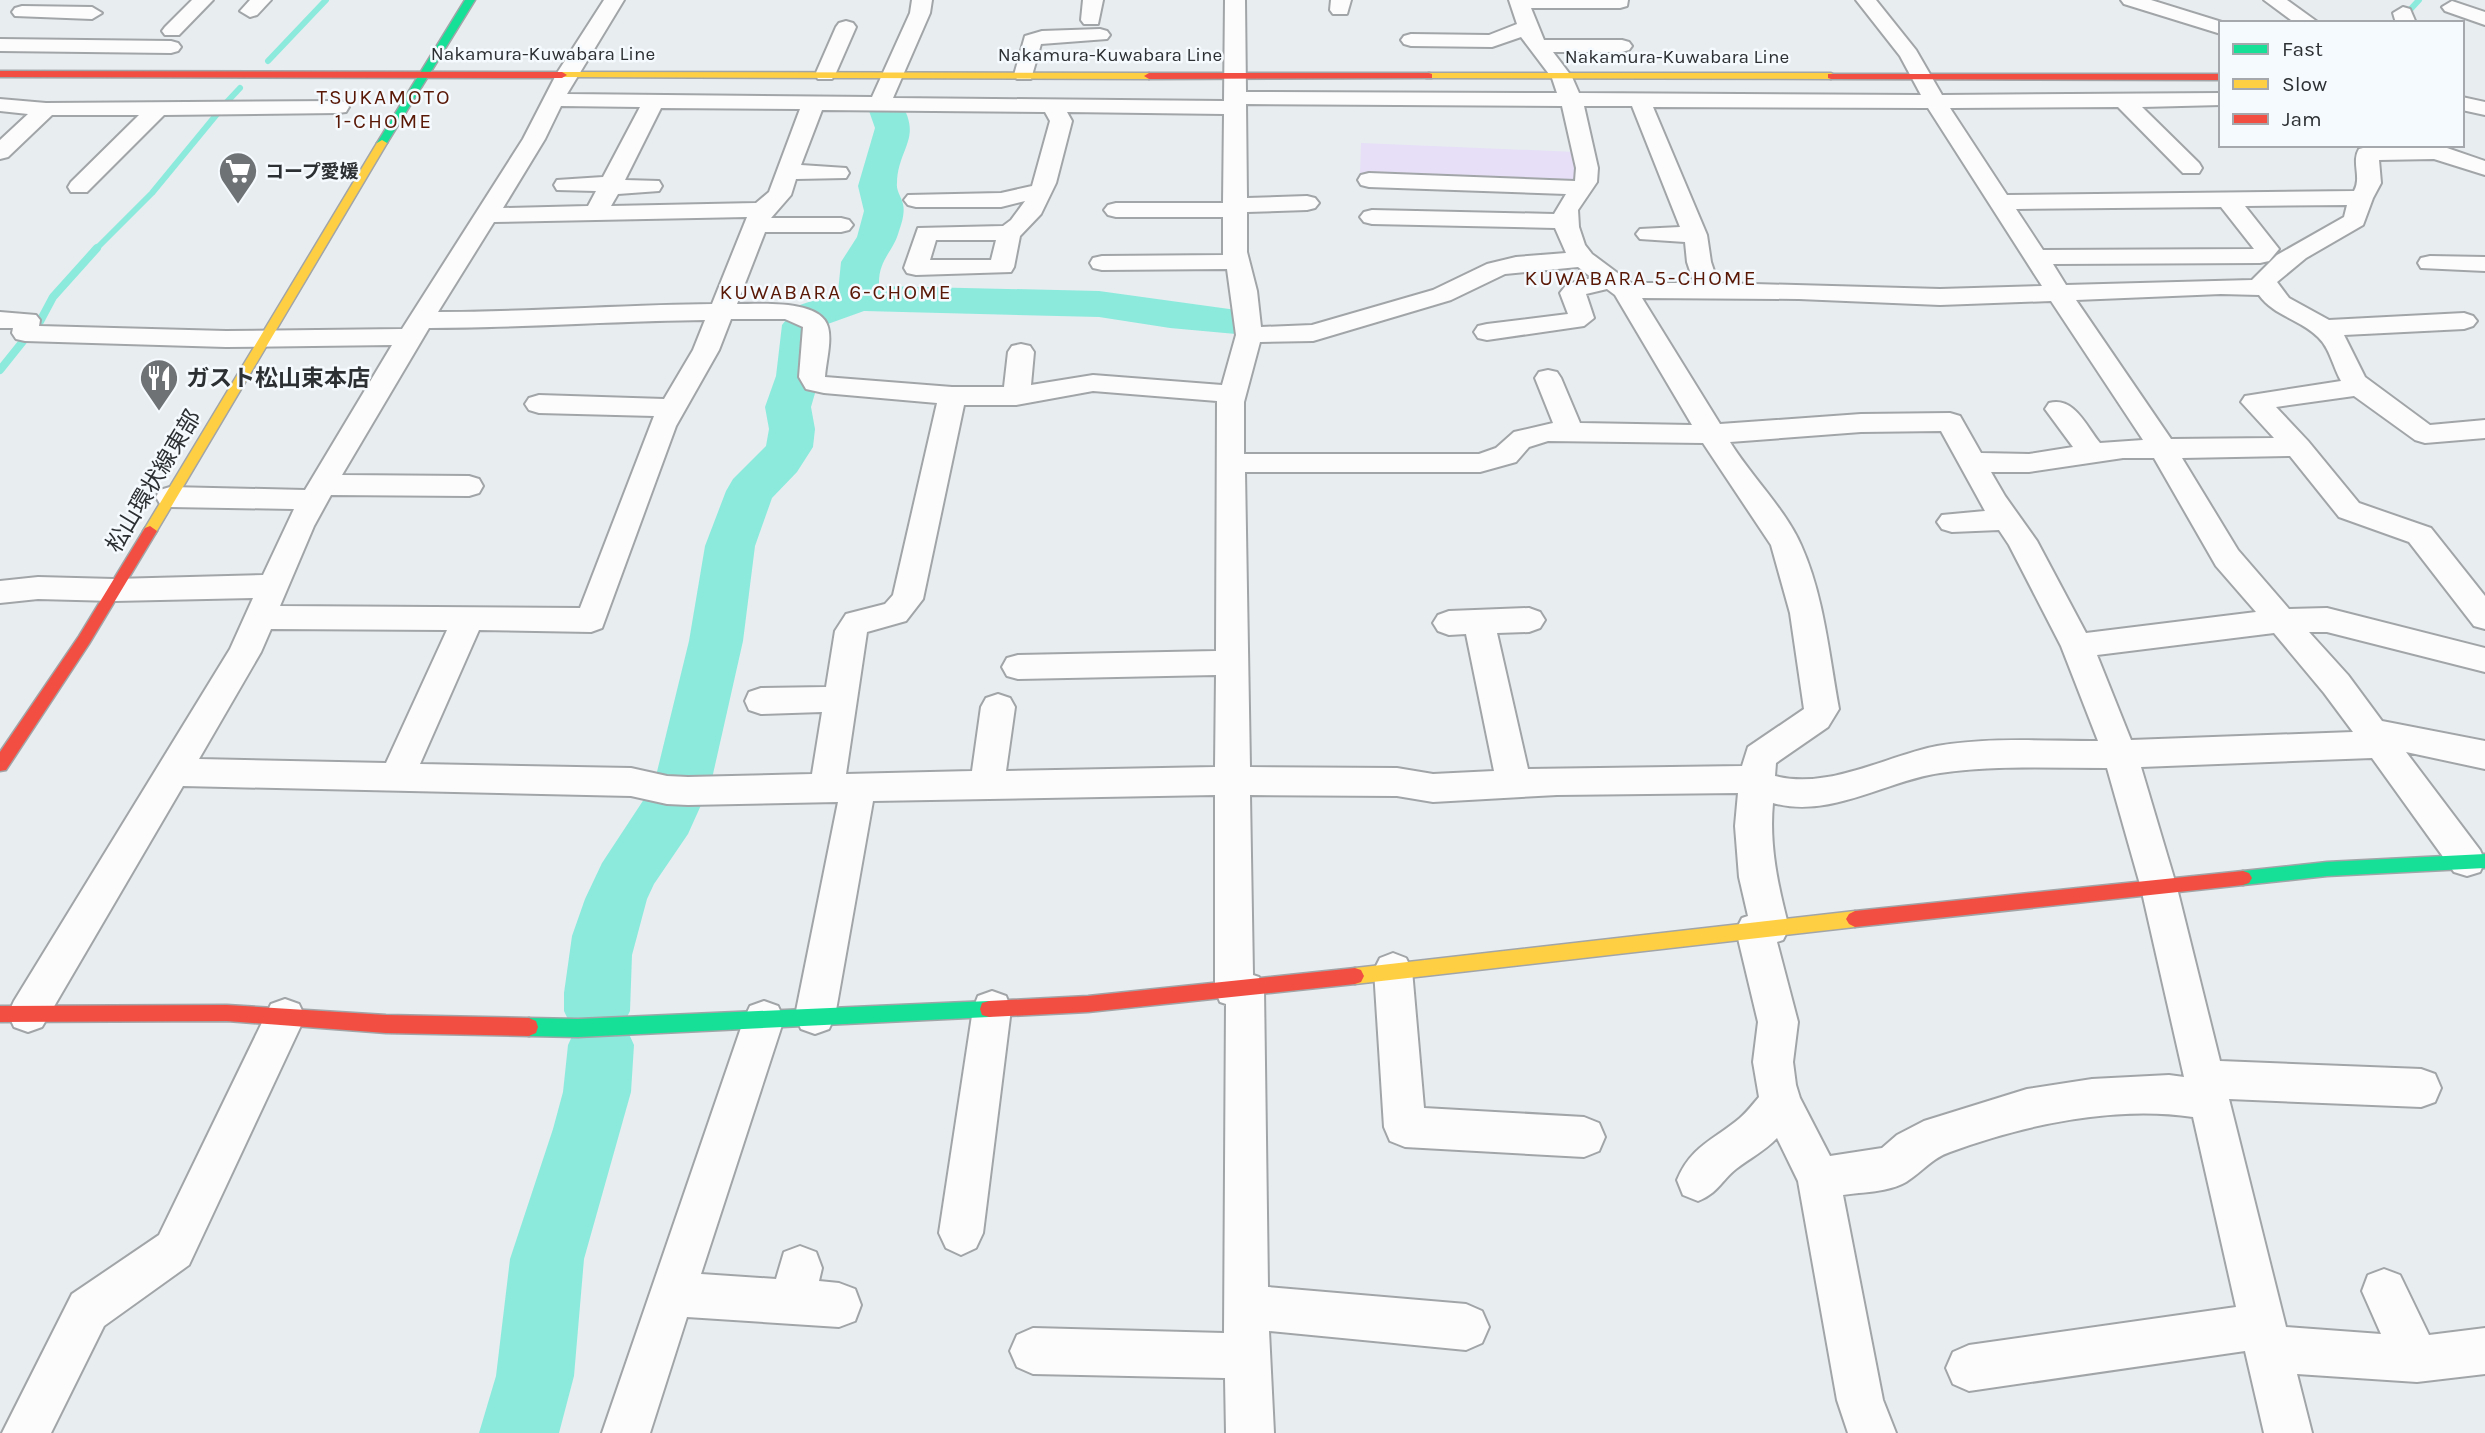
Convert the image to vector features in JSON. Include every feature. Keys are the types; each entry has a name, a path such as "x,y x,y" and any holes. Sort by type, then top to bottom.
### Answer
{"street":[{"path":"0,45 171,39 203,0"},
{"name":"松山環状線東部","path":"0,765 43,704 114,590 470,0"},
{"path":"8,1015 174,772 244,652 299,526 416,329 534,139 567,74 614,0"},
{"path":"880,104 890,75 920,13 922,0"},
{"path":"1235,0 1236,257 1244,291 1249,335 1232,394 1232,782 1250,1433"},
{"path":"1866,0 1902,44 2059,293 2163,449 2227,558 2336,684 2375,738 2476,861"},
{"path":"2131,0 2219,27"},
{"path":"2180,0 2199,21"},
{"path":"2274,0 2306,21"},
{"path":"1619,2 1519,1 1527,27 1537,46 1566,89 1587,168 1583,187 1566,211 1573,246 1583,259 1619,285 1712,434 1785,543 1795,569 1806,613 1822,709 1816,718 1773,745 1760,757 1754,826 1757,877 1762,929 1778,1022 1773,1062 1776,1085 1781,1103 1819,1178 1860,1400 1872,1433"},
{"path":"0,32 29,6 92,13"},
{"path":"2454,10 2485,19"},
{"path":"1024,75 1030,32 1042,37 1095,18"},
{"path":"825,75 846,27"},
{"path":"1411,40 1492,41 1527,27"},
{"path":"1537,46 1622,46"},
{"name":"Nakamura-Kuwabara Line","path":"0,74 1024,75 1234,94"},
{"name":"Nakamura-Kuwabara Line","path":"1566,89 1928,89 2219,77"},
{"path":"554,100 1052,105 1234,94 1566,89 1640,100 1928,89 2124,102 2219,99"},
{"path":"1640,100 1695,235 1708,289"},
{"path":"596,213 654,102"},
{"path":"2124,102 2191,168"},
{"path":"260,617 591,620 662,426 706,350 759,217 779,195 813,104"},
{"path":"2464,104 2485,109"},
{"path":"0,105 46,109 338,107"},
{"path":"1009,233 1019,228 1031,212 1054,163 1061,121 1052,105"},
{"path":"0,152 46,109"},
{"path":"79,187 157,109"},
{"path":"2484,430 2425,434 2356,383 2340,350 2325,328 2291,311 2266,288 2264,281 2277,266 2304,247 2355,220 2361,198 2370,183 2360,150 2436,149 2485,168"},
{"path":"788,172 838,173"},
{"path":"1369,180 1583,187"},
{"path":"565,185 651,186"},
{"path":"916,200 1001,200 1039,191"},
{"path":"2002,202 2361,198"},
{"path":"2036,257 2260,256 2267,249 2228,200"},
{"path":"1116,210 1235,208 1307,203"},
{"path":"487,215 596,213 759,217 841,225"},
{"path":"1373,217 1567,221"},
{"path":"1648,234 1695,235"},
{"path":"1106,258 1236,257"},
{"path":"1249,335 1313,333 1442,295 1496,269 1516,264 1583,259"},
{"path":"2430,264 2485,264"},
{"path":"1487,331 1575,321 1582,313 1574,299 1573,293 1576,289 1619,285 1940,297 2221,287 2266,288"},
{"path":"0,320 27,320 25,333 264,339 592,315 790,312 813,322 816,328 812,377 815,383 952,396 1016,396 1093,383 1232,394"},
{"path":"2325,328 2464,321"},
{"path":"1016,396 1021,352"},
{"path":"1548,379 1570,432"},
{"path":"2361,386 2255,402 2298,447 2349,510 2420,536 2485,618"},
{"path":"815,1016 843,787 841,699 851,631 857,622 895,613 908,599 952,396"},
{"path":"539,404 672,408"},
{"path":"2059,409 2092,453"},
{"path":"1230,463 1480,463 1506,455 1513,445 1526,435 1570,432 1617,435 1712,434 1861,423 1950,422 1993,500 2022,541 2077,646 2120,754 2159,888 2288,1433"},
{"path":"1973,462 2029,463 2092,453 2163,449 2298,447"},
{"path":"170,497 469,486"},
{"path":"1952,522 2008,520"},
{"path":"0,592 38,588 114,590 273,586"},
{"path":"397,777 468,618"},
{"path":"1514,784 1464,622 1529,620"},
{"path":"2077,646 2280,621 2327,620 2485,660"},
{"path":"1018,667 1232,663"},
{"path":"761,701 841,699"},
{"path":"987,785 998,707"},
{"path":"174,772 631,782 667,790 688,791 1232,782 1397,782 1433,788 1738,779 1784,792 1809,792 1848,786 1936,760 1977,755 2120,754 2375,738 2485,755"},
{"path":"8,1015 227,1013 386,1024 578,1028 1088,1004 1239,990 1392,970 2327,869 2476,861"},
{"path":"1392,970 1405,1127 1584,1137"},
{"path":"961,1233 992,1009"},
{"path":"26,1433 89,1310 174,1250 285,1017"},
{"path":"626,1433 764,1019"},
{"path":"1819,1178 1892,1167 1912,1149 1940,1135 2027,1108 2092,1098 2206,1089 2421,1087"},
{"path":"1698,1180 1719,1156 1755,1132 1781,1103"},
{"path":"672,1294 797,1285 839,1305"},
{"path":"2384,1291 2417,1359"},
{"path":"1245,1307 1466,1327"},
{"path":"1969,1368 2264,1337 2417,1359 2485,1351"},
{"path":"1033,1351 1247,1356"}],"shaded area":[{"path":"1361,143 1576,152 1579,186 1360,176"}],"waterway":[{"path":"268,61 326,0"},
{"path":"2408,19 2408,12 2419,0"},
{"path":"225,104 240,88"},
{"path":"860,298 859,268 877,238 884,211 877,186 881,165 892,137 891,118 886,108"},
{"path":"97,248 152,193 217,114"},
{"path":"37,327 53,297 97,248"},
{"path":"812,315 860,298"},
{"path":"860,298 1099,304 1170,315 1236,321"},
{"path":"682,783 716,641 730,546 750,491 780,461 789,447 792,429 788,407 798,376 804,325"},
{"path":"0,370 24,340"},
{"path":"597,1011 597,975 609,917 632,866 662,825 676,798"},
{"path":"519,1433 535,1376 547,1259 588,1129 597,1092 601,1045"}],"traffic: fast":[{"path":"382,143 470,0"},
{"path":"2243,878 2327,869 2485,861"},
{"path":"529,1027 578,1028 989,1009"}],"traffic: slow":[{"path":"562,75 1149,76"},
{"path":"1429,76 1831,76"},
{"path":"150,531 382,143"},
{"path":"1355,976 1855,919"}],"traffic: jam":[{"path":"0,74 562,75"},
{"path":"1149,76 1429,76"},
{"path":"1831,76 2219,77"},
{"path":"0,765 84,640 150,531"},
{"path":"1855,919 2243,878"},
{"path":"989,1009 1088,1004 1355,976"},
{"path":"0,1014 227,1013 386,1024 529,1027"}],"place":[{"name":"コープ愛媛","path":"238,205"},
{"name":"ガスト松山束本店","path":"159,412"}],"district":[{"name":"TSUKAMOTO 1-CHOME","path":"384,109"},
{"name":"KUWABARA 5-CHOME","path":"1641,278"},
{"name":"KUWABARA 6-CHOME","path":"836,292"}]}
